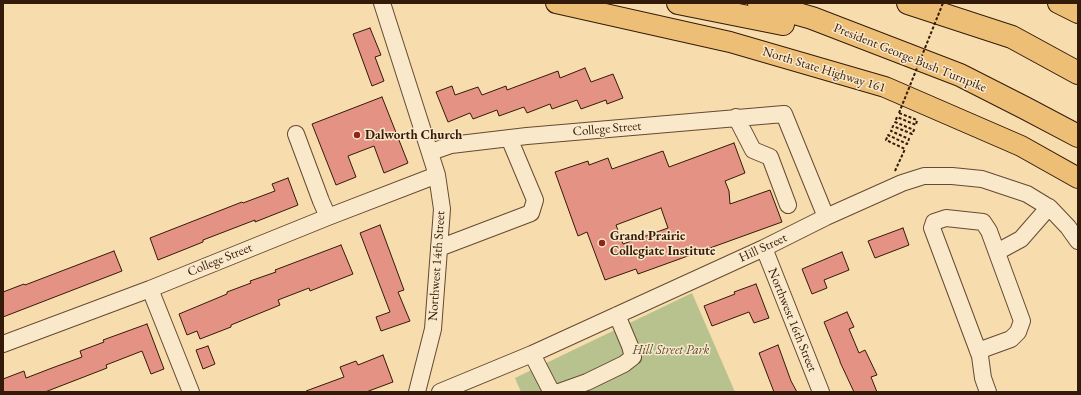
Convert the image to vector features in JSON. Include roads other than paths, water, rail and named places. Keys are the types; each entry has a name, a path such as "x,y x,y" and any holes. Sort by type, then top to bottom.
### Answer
{"highway":[{"path":"678,3 881,44"},
{"name":"President George Bush Turnpike","path":"759,3 812,18 960,76 1078,136"},
{"path":"908,3 1012,38"},
{"path":"942,3 966,12 1078,74"}],"main road":[{"name":"North State Highway 161","path":"556,3 730,42 885,88 1021,146 1078,178"},
{"path":"1058,3 1078,13"}],"street":[{"name":"Northwest 14th Street","path":"382,3 437,175 442,209 433,329 418,392"},
{"name":"College Street","path":"430,152 451,145 509,138 784,114 826,217"},
{"path":"736,117 753,150 770,157 788,205"},
{"path":"296,134 320,201 328,217"},
{"path":"439,248 531,213 535,200 509,138"},
{"name":"College Street","path":"3,344 150,289 328,217 437,175"},
{"name":"Hill Street","path":"440,392 532,354 764,248 826,217 902,183 924,176 952,176 982,179 1027,194 1049,208 1068,227 1078,242"},
{"path":"997,252 1022,239 1049,208"},
{"path":"978,351 1011,338 1018,332 1022,321 989,231 983,222 946,218 934,222 932,228 978,351 980,356 983,378 988,392"},
{"name":"Northwest 16th Street","path":"764,248 821,392"},
{"path":"150,289 191,392"},
{"path":"559,392 587,382 624,364 633,357 617,315"},
{"path":"532,354 550,390 555,392"}],"place":[{"name":"Dalworth Church","path":"357,135"},
{"name":"Grand Prairie Collegiate Institute","path":"602,243"}],"park label":[{"name":"Hill Street Park","path":"671,350"}]}
